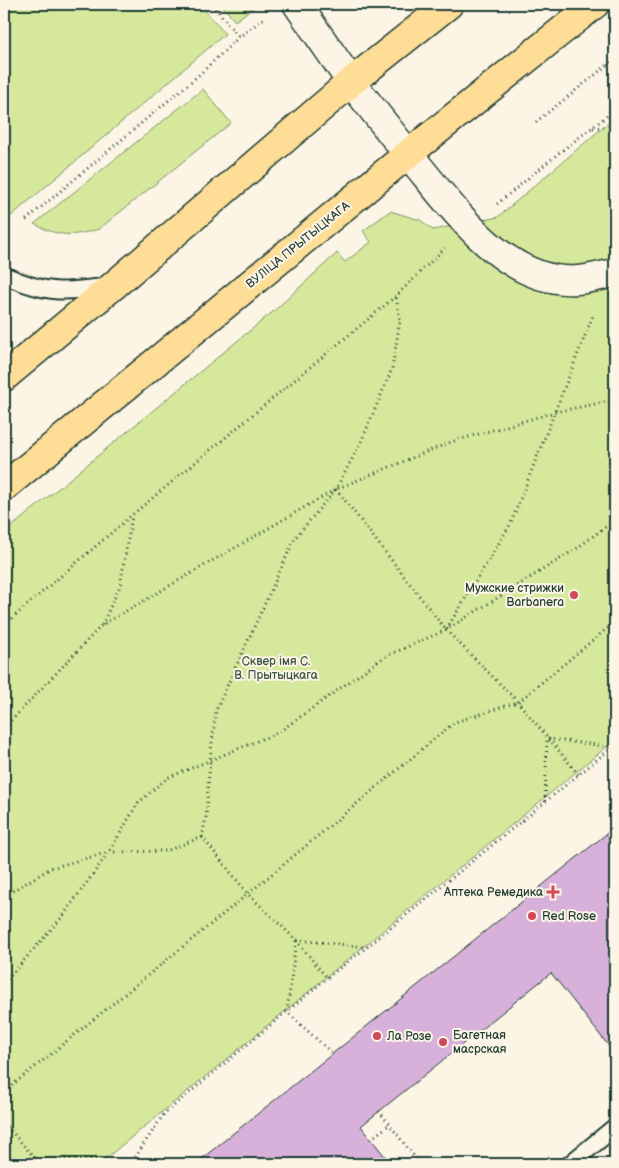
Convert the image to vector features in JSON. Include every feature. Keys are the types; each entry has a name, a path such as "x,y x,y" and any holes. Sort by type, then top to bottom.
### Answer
{"main road":[{"path":"4,376 113,286 352,82 449,4"},
{"name":"ВУЛІЦА ПРЫТЫЦКАГА","path":"4,487 408,154 595,4"}],"street":[{"path":"297,4 352,82 408,154 470,227 501,256 539,275 558,279 578,280 615,273"}],"lane":[{"path":"4,275 48,291 70,292 113,286"},
{"path":"570,1164 615,1127"}],"path":[{"path":"212,4 239,37"},
{"path":"26,220 200,74 239,37 263,19"},
{"path":"536,122 615,59"},
{"path":"491,209 615,110"},
{"path":"592,128 615,126"},
{"path":"4,625 132,515 396,296 445,248"},
{"path":"202,837 206,818 216,710 295,538 336,489 362,440 392,369 400,321 396,296"},
{"path":"446,630 510,525 595,309"},
{"path":"4,728 102,626 336,489 451,442 555,412 615,400"},
{"path":"336,489 446,630 518,702 578,775"},
{"path":"102,626 120,586 132,515"},
{"path":"4,983 62,917 109,852 138,803 167,778 280,732 384,657 446,630 576,549 615,520"},
{"path":"4,1092 248,894 455,722 518,702 615,622"},
{"path":"547,739 614,746"},
{"path":"544,802 547,739"},
{"path":"128,1164 134,1159 164,1114 614,746"},
{"path":"202,837 248,894 296,940 328,978"},
{"path":"4,896 52,868 109,852 166,851 202,837"},
{"path":"296,940 367,948"},
{"path":"287,1012 296,940"},
{"path":"287,1012 333,1054"},
{"path":"379,1111 420,1164"},
{"path":"4,1124 40,1164"},
{"path":"371,1139 390,1124"},
{"path":"35,1158 134,1159"},
{"path":"34,1164 35,1158"}],"green space":[{"path":"4,4 200,4 225,34 10,217 4,205"},
{"path":"221,4 251,4 254,7 235,21"},
{"path":"203,89 231,123 99,229 66,234 51,231 34,224"},
{"name":"Сквер імя С. В. Прытыцкага","path":"615,117 615,740 99,1164 4,1164 4,533 275,310 337,253 345,262 371,242 363,231 390,211 420,220 433,230 498,217"}],"building":[{"path":"615,827 615,1054 551,973 361,1126 391,1164 195,1164"}],"place":[{"name":"Мужские стрижки Barbanera","path":"574,595"},
{"name":"Аптека Ремедика","path":"553,892"},
{"name":"Red Rose","path":"532,916"},
{"name":"Ла Розе","path":"377,1036"},
{"name":"Багетная масрская","path":"443,1042"}]}
